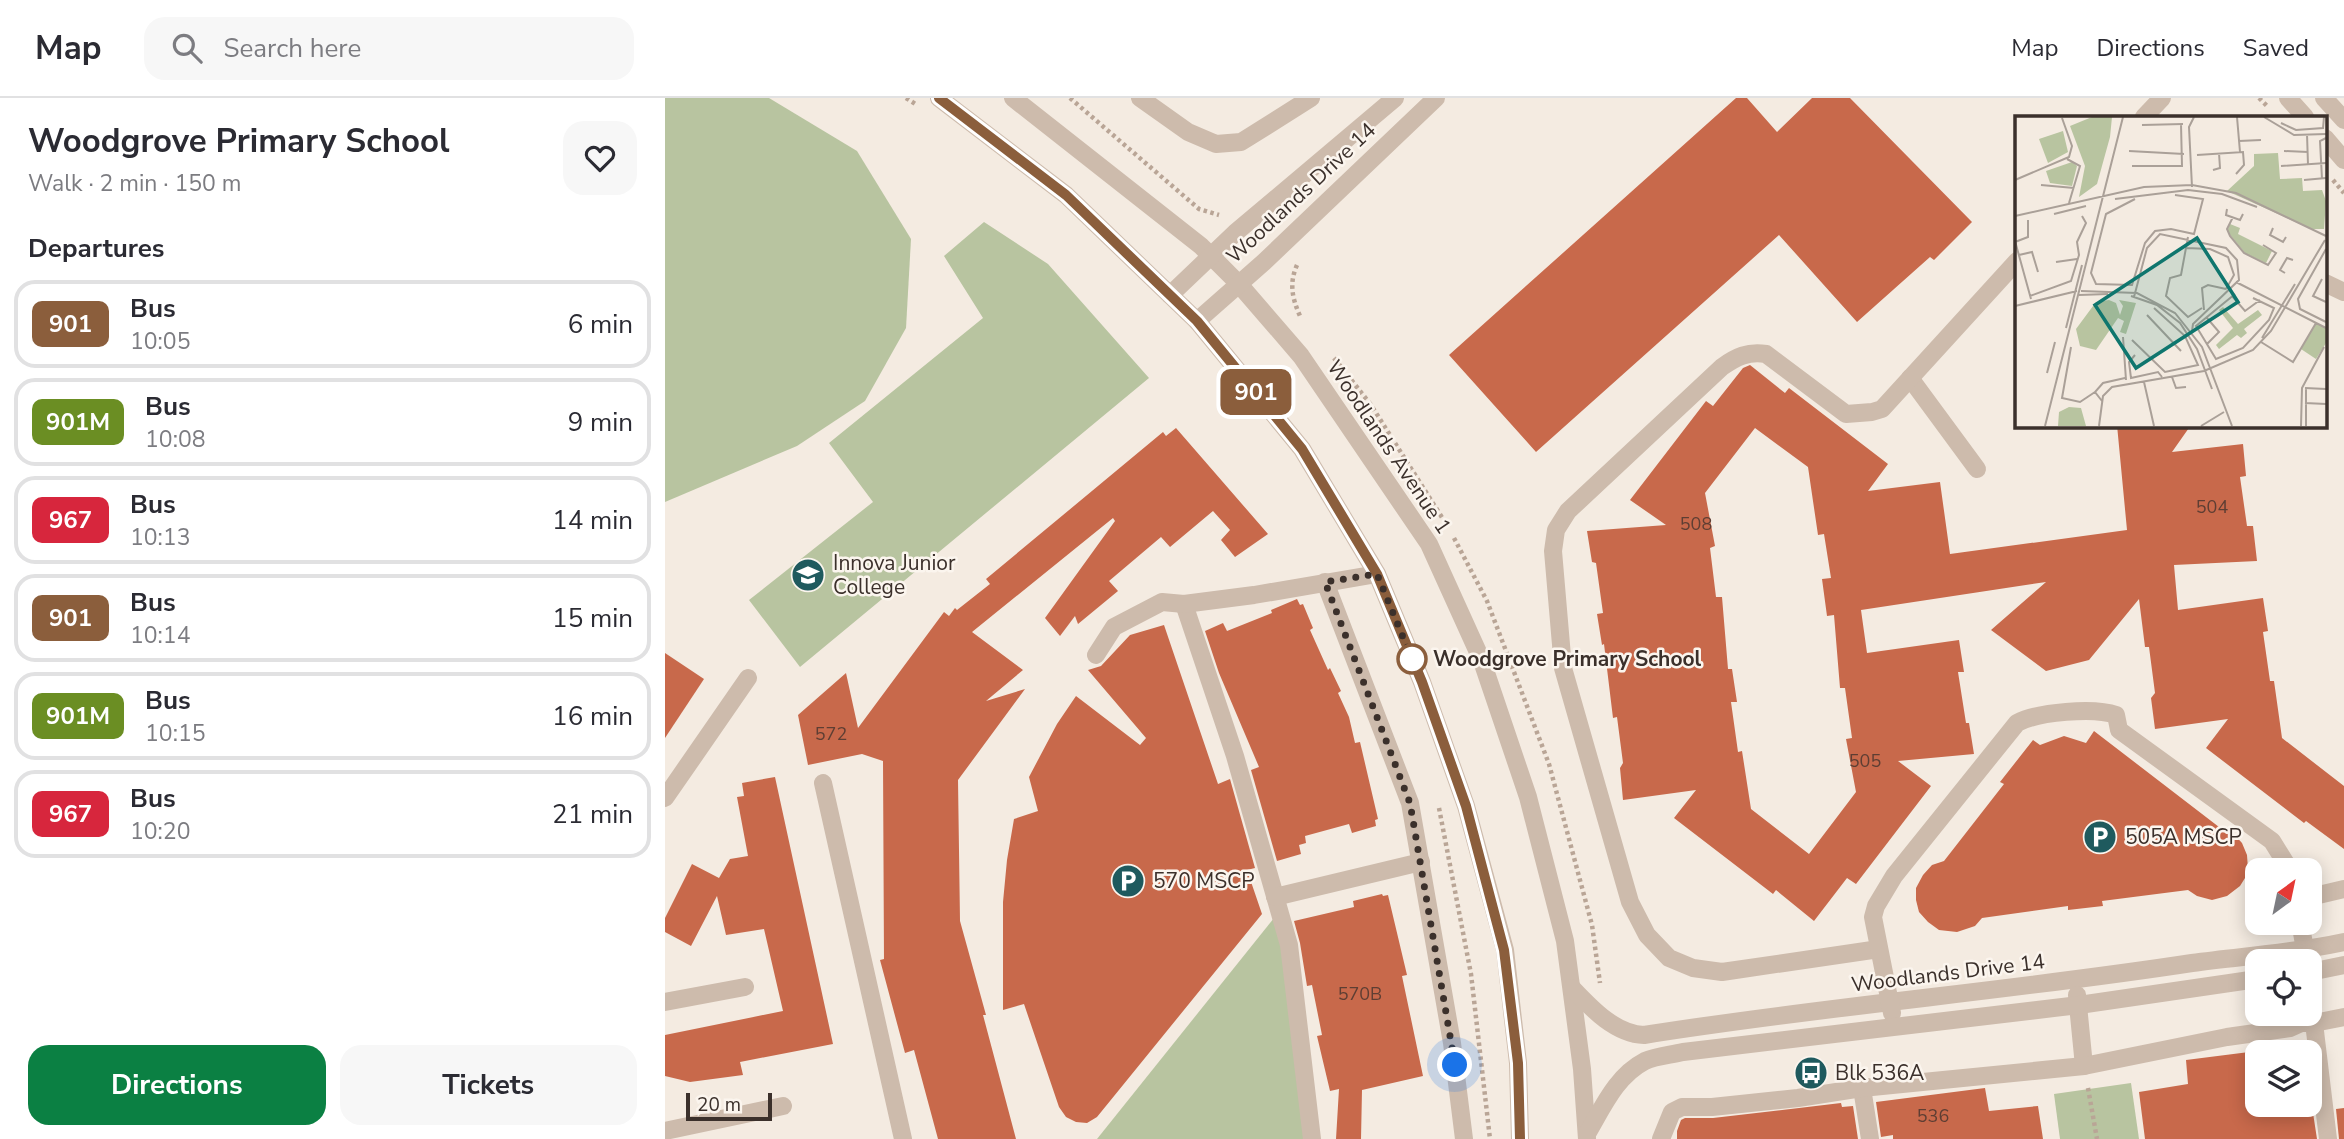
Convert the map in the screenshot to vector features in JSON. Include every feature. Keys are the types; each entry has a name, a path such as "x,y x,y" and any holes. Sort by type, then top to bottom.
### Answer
{"street":[{"path":"939,98 1066,195 1197,321 1302,449 1377,574 1422,682 1466,806 1504,950 1518,1063 1520,1139"},
{"name":"Woodlands Avenue 1","path":"1013,98 1211,256 1238,283 1301,356 1429,544 1482,661 1528,797 1565,941 1587,1137"},
{"path":"1140,98 1188,132 1216,144 1241,142 1311,98"},
{"name":"Woodlands Drive 14","path":"1170,295 1235,233 1395,98"},
{"name":"Woodlands Drive 14","path":"1197,321 1264,262 1436,98"},
{"path":"2145,116 2162,98"},
{"path":"2288,98 2304,116"},
{"path":"2324,98 2344,120"},
{"path":"2326,139 2344,160"},
{"path":"1879,949 1722,972 1693,968 1669,958 1647,935 1630,902 1563,668 1553,551 1556,530 1567,511 1721,367 1736,357 1753,352 1766,354 1846,414 1882,409 2015,263"},
{"path":"2326,283 2344,292"},
{"path":"1910,378 1977,469"},
{"path":"1096,655 1114,627 1162,602 1184,604 1254,596 1377,574"},
{"path":"1325,582 1410,803 1452,1043 1464,1139"},
{"path":"1184,604 1235,756 1289,945 1312,1139"},
{"path":"665,798 748,678"},
{"path":"1894,1027 1873,917 1885,890 2017,723 2029,717 2104,710 2116,715 2119,730 2272,841 2283,858"},
{"path":"823,783 903,1139"},
{"path":"1275,897 1421,862"},
{"path":"2322,894 2344,889"},
{"name":"Woodlands Drive 14","path":"2322,950 2344,942"},
{"name":"Woodlands Drive 14","path":"1572,988 1612,1023 1635,1035 1644,1035 2075,981 2196,963 2245,960"},
{"path":"2322,970 2344,965"},
{"path":"2075,981 2084,1066"},
{"path":"1587,1137 1615,1085 1646,1061 1683,1052 2079,1004 2245,981"},
{"path":"665,1002 745,987"},
{"path":"2322,1021 2344,1017"},
{"path":"1661,1139 1672,1112 1682,1107 1724,1106 1862,1088 2084,1066 2294,1026"},
{"path":"2314,1026 2328,1139"},
{"path":"1862,1088 1870,1139"},
{"path":"665,1130 783,1106"}],"path":[{"path":"1070,98 1199,209 1223,216"},
{"path":"2084,1066 2097,1139"}],"green space":[{"path":"665,98 769,98 857,151 911,239 906,328 865,401 797,446 665,502"},
{"path":"984,222 1048,264 1149,378 800,667 749,600 873,502 829,443 983,318 944,256"},
{"path":"1278,913 1309,1139 1097,1139"},
{"path":"2131,1083 2139,1139 2060,1139 2054,1094"}],"building":[{"path":"1736,98 1747,98 1777,132 1812,98 1850,98 1972,222 1934,260 1930,257 1857,322 1779,235 1536,452 1449,355"},
{"path":"1750,365 1785,393 1789,388 1888,464 1868,491 1940,482 1950,554 2127,530 2117,427 2190,427 2172,452 2243,444 2246,476 2240,477 2247,526 2253,526 2257,561 2174,565 2178,610 2263,598 2268,631 2263,632 2270,681 2274,681 2282,738 2344,786 2344,849 2306,821 2304,823 2206,748 2228,719 2155,729 2151,698 2155,693 2149,647 2145,647 2139,599 2089,660 2046,671 1991,630 2046,582 1861,610 1867,653 1959,640 1964,672 1958,672 1974,754 1898,761 1931,786 1856,884 1847,878 1814,921 1776,890 1773,894 1674,818 1696,790 1623,800 1620,768 1623,763 1617,717 1613,718 1604,644 1602,645 1597,614 1603,613 1596,563 1592,562 1587,531 1666,525 1630,500 1706,401 1713,406 1743,368","holes":["1755,428 1808,467 1818,535 1824,534 1831,578 1822,579 1827,616 1834,615 1840,688 1845,688 1852,738 1846,739 1856,792 1809,854 1751,809 1742,751 1738,752 1731,702 1737,702 1732,669 1728,669 1722,597 1716,597 1710,548 1715,546 1705,493"]},
{"path":"1176,428 1268,534 1235,557 1221,540 1230,530 1213,511 1170,547 1161,537 1109,581 1118,591 1078,624 1075,616 1060,636 1045,618 1115,521 1113,518 972,632 1023,670 986,701 1025,689 958,780 960,921 1016,1139 938,1139 914,1050 905,1053 880,960 884,959 883,761 862,754 808,765 798,715 846,673 858,728 944,612 949,616 955,608 957,610 990,584 986,579 1163,432 1166,436"},
{"path":"1297,599 1300,605 1303,604 1313,628 1310,630 1341,691 1338,693 1349,717 1355,743 1360,742 1378,819 1375,820 1376,826 1352,833 1349,824 1305,836 1306,843 1299,845 1301,854 1277,861 1251,770 1259,767 1219,673 1205,631 1223,623 1227,631 1272,613 1271,610"},
{"name":"570 MSCP","path":"1164,625 1218,784 1230,779 1255,868 1247,870 1262,914 1097,1117 1087,1123 1076,1122 1066,1117 1059,1107 1024,1004 1003,1010 1003,902 1014,819 1038,811 1029,777 1057,724 1076,696 1140,745 1146,738 1088,670 1101,666 1130,635"},
{"path":"665,653 704,679 665,738"},
{"name":"505A MSCP","path":"2094,731 2219,827 2231,831 2242,843 2247,855 2245,878 2240,886 2227,896 2212,900 2188,890 2102,901 2103,906 2068,910 2068,906 1982,918 1975,926 1957,932 1939,930 1928,922 1919,912 1916,900 1916,888 1923,875 1932,865 1944,861 2004,784 2000,782 2033,740 2040,745 2064,736 2086,743"},
{"path":"775,777 833,1044 740,1062 743,1075 690,1082 665,1076 665,1035 783,1011 764,929 726,935 717,896 691,946 665,932 665,918 692,864 719,878 730,859 748,856 737,797 744,796 742,783"},
{"path":"1388,895 1407,975 1402,976 1423,1076 1362,1090 1361,1139 1336,1139 1339,1089 1330,1091 1317,1036 1322,1035 1312,985 1307,986 1294,921 1354,907 1353,901"},
{"path":"2245,1053 2245,1117 2314,1117 2317,1139 2145,1139 2139,1092 2188,1084 2186,1060"},
{"path":"1985,1088 1989,1111 2038,1106 2043,1139 1893,1139 1893,1135 1881,1137 1876,1102"},
{"path":"1841,1103 1842,1107 1853,1106 1858,1139 1677,1139 1681,1120 1685,1118 1713,1118"},
{"path":"2344,1108 2344,1139 2339,1139 2336,1109"}],"bus line":[{"name":"901","path":"939,98 1066,195 1197,321 1302,449 1377,574 1422,682 1466,806 1504,950 1518,1063 1520,1139"}],"place":[{"name":"Innova Junior College","path":"808,575"},
{"name":"Woodgrove Primary School","path":"1412,659"},
{"name":"505A MSCP","path":"2100,837"},
{"name":"570 MSCP","path":"1128,881"},
{"name":"Blk 536A","path":"1811,1073"}],"route":[{"path":"1412,659 1377,574 1325,582 1410,803 1455,1065"}]}
